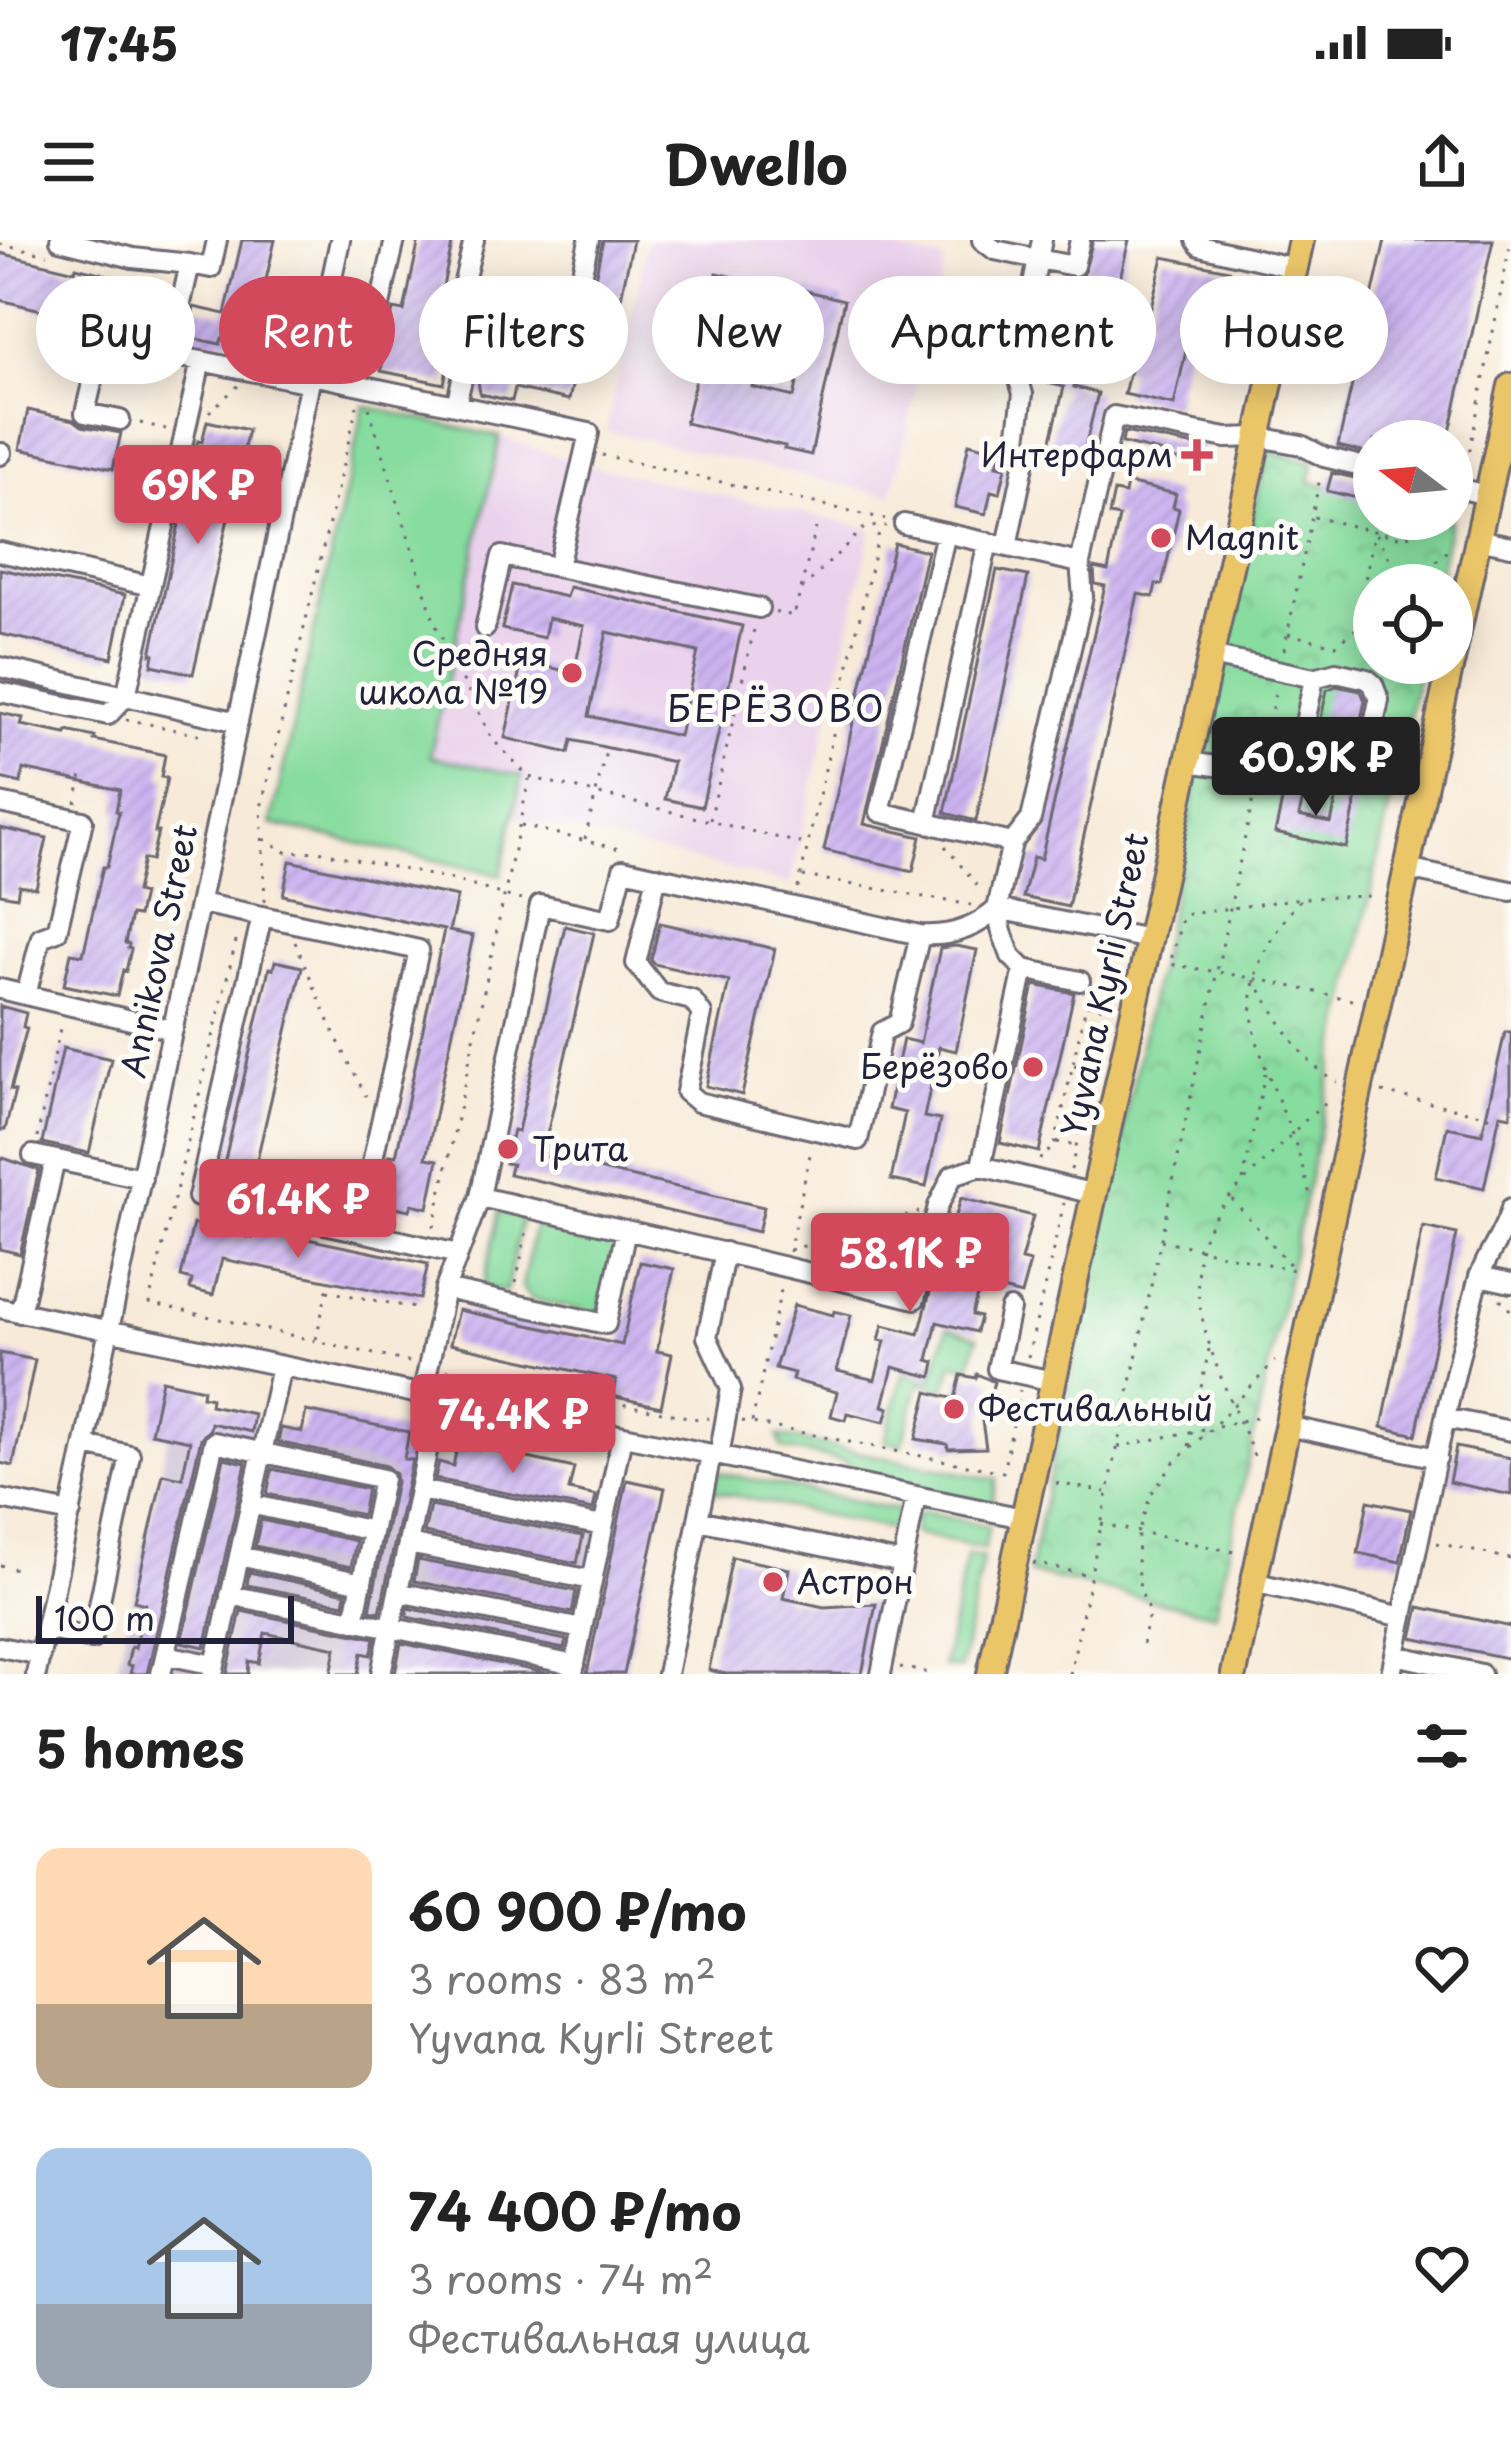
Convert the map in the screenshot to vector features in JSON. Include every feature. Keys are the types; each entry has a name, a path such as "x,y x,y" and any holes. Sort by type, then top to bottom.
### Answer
{"main road":[{"name":"Yyvana Kyrli Street","path":"990,1674 1301,240"},
{"path":"1473,564 1511,386"},
{"path":"1234,1674 1447,684"}],"street":[{"path":"63,249 212,268 218,240"},
{"name":"Annikova Street","path":"332,276 340,240"},
{"path":"386,276 394,240"},
{"path":"465,276 474,240"},
{"path":"581,276 589,240"},
{"path":"982,240 995,250 1040,249 1074,266 1080,240"},
{"path":"1196,240 1200,246 1295,268"},
{"path":"926,823 998,544 1024,465 1017,439 1023,394 1016,370 1040,249"},
{"path":"187,276 190,265"},
{"path":"195,361 219,365"},
{"path":"0,692 108,715 126,696 201,362"},
{"path":"92,384 85,412 120,420"},
{"name":"Annikova Street","path":"38,1665 310,384"},
{"path":"354,384 589,433 558,567"},
{"path":"456,405 461,384"},
{"path":"1080,982 1024,970 1010,956 997,909 1012,843 1031,819 1082,597 1080,562 1114,416 1226,438 1259,437 1301,445 1353,464"},
{"path":"1473,492 1488,495"},
{"path":"904,524 1080,562"},
{"path":"946,533 880,812 1012,843"},
{"path":"1478,539 1511,546"},
{"path":"0,552 151,586"},
{"path":"485,628 502,556 759,608"},
{"path":"1211,656 1314,678 1336,672 1367,679 1379,700 1364,773"},
{"path":"0,667 238,722"},
{"path":"1314,678 1295,773 1340,783 1364,773 1425,786"},
{"path":"1188,762 1258,772"},
{"path":"0,803 83,821 57,931 40,937 26,995"},
{"path":"381,1674 419,1490 430,1397 428,1366 445,1289 480,1197 540,905 610,920 622,869 920,935 943,937 984,921 997,909"},
{"path":"1407,869 1511,891"},
{"path":"657,877 636,964 659,992 692,1000 702,1014 686,1092 698,1102 858,1140 881,1032 899,1022 920,935"},
{"path":"200,903 418,950 357,1231"},
{"path":"997,909 1149,939"},
{"path":"253,914 198,1197 458,1254"},
{"path":"981,1166 1024,970"},
{"path":"0,989 173,1030"},
{"path":"33,1155 142,1178"},
{"path":"20,1313 55,1160"},
{"path":"480,1197 915,1299 938,1206 953,1175 981,1166 1094,1194"},
{"path":"1481,1674 1393,1664 1479,1276 1511,1208"},
{"path":"445,1289 606,1324 626,1230"},
{"path":"667,1674 731,1389 707,1337 725,1252"},
{"path":"1479,1276 1511,1283"},
{"path":"0,1308 1023,1518"},
{"path":"1010,1309 997,1369 1053,1381"},
{"path":"281,1367 262,1452 250,1504 214,1670 164,1664 214,1442 262,1452 383,1479 354,1620"},
{"path":"1445,1418 1511,1431"},
{"path":"1287,1426 1436,1458"},
{"path":"230,1595 574,1670 622,1436"},
{"path":"46,1629 92,1639 130,1455 85,1445"},
{"path":"419,1490 603,1526"},
{"path":"881,1674 916,1496"},
{"path":"0,1499 70,1513"},
{"path":"250,1504 372,1531"},
{"path":"698,1520 903,1563"},
{"path":"408,1544 592,1580"},
{"path":"239,1556 362,1582"},
{"path":"1253,1582 1403,1617"},
{"path":"398,1592 582,1628"},
{"path":"0,1647 38,1665"}],"path":[{"path":"1472,420 1511,240"},
{"path":"0,244 63,249"},
{"path":"120,420 185,433 240,384"},
{"path":"362,385 435,624 492,739 530,777 808,845"},
{"path":"362,385 261,808 266,896 253,914 149,1303 428,1366 698,1419 726,1417 1108,1492"},
{"path":"585,451 904,524"},
{"path":"1324,457 1288,634 1336,645 1353,631"},
{"path":"1312,517 1353,527"},
{"path":"801,591 866,526 904,524"},
{"path":"710,822 759,608 794,616 816,527"},
{"path":"794,907 880,527"},
{"path":"1431,564 1448,550"},
{"path":"108,715 199,735"},
{"path":"585,841 607,747"},
{"path":"72,819 82,775"},
{"path":"430,1247 530,777"},
{"path":"926,823 997,909"},
{"path":"262,838 288,854 318,851 453,880 540,905"},
{"path":"801,876 997,909"},
{"path":"1352,1000 1170,964 1184,915 1301,898 1374,896"},
{"path":"1301,898 1270,939 1253,978 1250,1003 1265,1072 1292,1135 1310,1195"},
{"path":"1070,1674 1229,909"},
{"path":"253,914 298,945 335,1035 381,1125"},
{"path":"1003,1472 1117,954"},
{"path":"1253,978 1293,1041 1334,1082 1511,1121"},
{"path":"1035,1180 1042,1154 1054,1149 1056,1141 1088,993 1080,982"},
{"path":"33,1155 65,1004"},
{"path":"1086,1004 1106,1008"},
{"path":"1072,1065 1093,1068"},
{"path":"1243,1183 1265,1072"},
{"path":"1254,1456 1201,1316 1201,1249 1210,1225 1243,1183 1330,1100"},
{"path":"1056,1141 1076,1146"},
{"path":"1160,1240 1294,1270 1231,1198"},
{"path":"767,1262 790,1250 938,1206"},
{"path":"512,1304 531,1208"},
{"path":"316,1341 329,1280"},
{"path":"327,1291 439,1313"},
{"path":"1189,1448 1209,1347"},
{"path":"1143,1644 1149,1613 1137,1568 1138,1532 1151,1494 1275,1360"},
{"path":"1117,1447 1263,1417"},
{"path":"1101,1524 1234,1552"},
{"path":"1420,1539 1511,1559"},
{"path":"1014,1559 1090,1575"},
{"path":"0,1565 20,1570"}],"shaded area":[{"path":"648,240 846,240 945,261 942,276 848,276 848,384 917,384 892,496 606,431 616,384 628,384 628,331"},
{"name":"Средняя школа №19","path":"364,406 499,436 582,464 872,529 790,884 515,817 501,875 271,824"},
{"path":"195,1419 268,1424 618,1500 581,1674 116,1674 168,1437 190,1441"}],"green space":[{"path":"364,406 500,437 430,756 522,776 501,875 271,824"},
{"path":"1267,451 1314,462 1310,482 1353,491 1353,540 1446,540 1441,564 1353,564 1353,684 1415,684 1215,1614 1029,1573"},
{"path":"499,1212 522,1216 506,1292 483,1287"},
{"path":"546,1218 618,1234 600,1314 530,1299 522,1287 535,1223"},
{"path":"947,1328 978,1337 970,1367 953,1363 945,1390 919,1384 902,1445 885,1441 903,1373 932,1381"},
{"path":"778,1436 997,1480 992,1503 847,1474 848,1462 783,1449"},
{"path":"717,1472 898,1510 894,1530 713,1491"},
{"path":"923,1512 989,1526 984,1549 914,1534 915,1517"},
{"path":"967,1555 983,1558 960,1669 943,1666"}],"building":[{"path":"242,240 275,240 267,276 234,276"},
{"path":"419,240 453,240 445,276 419,276 419,379 395,374 395,309 404,311"},
{"path":"603,240 633,240 626,276 595,276"},
{"path":"1093,240 1129,240 1120,276 1083,276"},
{"path":"1385,240 1493,240 1453,420 1353,420 1353,450 1338,446 1352,384 1388,384 1388,276 1377,276"},
{"path":"0,253 112,276 36,276 36,309 0,300"},
{"path":"1163,257 1229,270 1232,276 1180,276 1180,378 1174,405 1124,394 1126,384 1156,384 1156,286"},
{"path":"824,295 844,300 811,455 685,423 695,384 753,384 794,397 797,384 824,384"},
{"path":"195,307 219,313 219,344 195,339"},
{"path":"479,384 573,384 569,400 515,388 512,401 480,394"},
{"path":"1052,384 1075,384 1098,393 1081,464 1047,456 1064,387"},
{"path":"28,410 121,433 113,469 20,449"},
{"path":"207,421 248,430 193,674 152,665 151,654 195,450"},
{"path":"1124,432 1201,447 1206,460 1194,457 1193,463 1163,457 1164,453 1122,443"},
{"path":"969,443 1001,451 997,465 1006,467 1000,493 991,491 986,514 955,507"},
{"path":"1332,473 1353,478 1353,497 1327,491"},
{"path":"1127,483 1176,494 1173,507 1179,509 1162,585 1156,584 1153,597 1138,594 1068,907 1023,897 1033,857 1041,859 1105,586 1095,584 1094,568 1108,571 1119,517 1109,515 1114,492 1125,494"},
{"path":"894,543 927,551 864,824 921,837 913,871 824,850"},
{"path":"0,569 125,595 112,658 0,634"},
{"path":"997,570 1028,576 976,821 945,813"},
{"path":"512,585 566,597 569,587 742,626 702,807 665,799 673,762 572,740 569,753 505,738 522,661 574,673 584,626 548,618 544,638 502,629","holes":["607,632 698,652 679,736 589,716"]},
{"path":"1336,686 1361,691 1365,701 1356,743 1345,744 1338,769 1327,766 1329,741 1318,733 1327,690"},
{"path":"0,713 23,718 21,725 165,755 161,777 167,778 158,832 151,861 143,859 136,892 143,894 138,916 131,915 125,943 131,949 117,996 64,985 71,953 83,955 103,867 107,867 120,790 23,769 21,783 0,778"},
{"path":"1286,783 1305,789 1299,816 1331,823 1337,796 1358,792 1346,848 1275,833"},
{"path":"0,828 47,838 36,888 19,885 17,897 0,894"},
{"path":"290,861 457,897 449,931 473,936 426,1158 438,1160 428,1208 412,1204 410,1210 377,1203 389,1155 396,1156 444,930 283,895"},
{"path":"660,923 775,949 742,1095 706,1086 729,981 654,964"},
{"path":"565,926 594,933 542,1156 764,1207 758,1232 509,1174 512,1164 505,1163 504,1155 508,1138 513,1130 518,1131"},
{"path":"940,948 977,950 956,1051 939,1047 924,1117 940,1120 926,1187 891,1180 905,1113 888,1109 903,1039 920,1043"},
{"path":"275,961 302,967 251,1185 225,1179 223,1169 269,968 273,969"},
{"name":"Берёзово","path":"1034,985 1074,993 1039,1152 1000,1143"},
{"path":"0,1006 26,1013 23,1027 27,1028 5,1130 0,1130"},
{"path":"1505,1032 1511,1032 1511,1116 1500,1114 1484,1188 1436,1177 1447,1127 1482,1134"},
{"path":"63,1048 111,1059 89,1153 42,1143"},
{"path":"0,1157 39,1170 20,1254 0,1249"},
{"path":"961,1198 1033,1216 1021,1260 1030,1262 1021,1295 980,1284 972,1315 980,1317 976,1332 937,1322 928,1360 935,1362 932,1377 893,1367 883,1406 889,1408 885,1422 847,1413 845,1420 831,1416 837,1392 792,1380 794,1373 775,1368 794,1305 851,1315 837,1371 875,1380 885,1341 879,1340 883,1325 919,1334 933,1281 963,1289 971,1259 958,1256 962,1240 950,1237"},
{"path":"193,1224 252,1238 254,1228 428,1264 420,1299 222,1259 213,1295 190,1289 192,1280 181,1277"},
{"path":"1423,1227 1457,1234 1416,1435 1382,1427"},
{"path":"640,1262 674,1269 657,1351 672,1354 661,1407 612,1396 616,1380 450,1344 458,1310 622,1345"},
{"path":"0,1353 35,1360 13,1466 0,1463"},
{"name":"Фестивальный","path":"977,1374 994,1382 982,1421 986,1448 948,1449 947,1444 916,1439 928,1392 955,1399 961,1375 976,1378"},
{"path":"162,1380 203,1389 202,1396 211,1398 210,1405 254,1414 251,1432 211,1423 201,1438 147,1674 130,1674 132,1666 127,1665 145,1604 134,1601 163,1474 182,1478 190,1441 151,1433"},
{"path":"306,1411 409,1432 404,1459 412,1460 380,1612 370,1610 395,1474 386,1466 278,1442 281,1428 302,1432"},
{"path":"458,1443 574,1468 569,1490 596,1496 593,1510 435,1479 439,1462 453,1466"},
{"path":"1456,1447 1511,1458 1511,1495 1449,1482"},
{"path":"224,1458 246,1463 205,1647 182,1642"},
{"path":"272,1469 367,1489 362,1515 267,1494"},
{"path":"627,1480 665,1488 624,1674 587,1674"},
{"path":"1368,1501 1411,1510 1400,1562 1358,1553"},
{"path":"430,1506 583,1536 577,1563 424,1533"},
{"path":"261,1520 356,1541 351,1567 255,1546"},
{"path":"732,1557 789,1569 783,1598 824,1607 876,1604 862,1674 709,1670"},
{"path":"418,1560 576,1591 572,1613 414,1581"},
{"path":"249,1572 346,1593 344,1604 247,1585"},
{"path":"1419,1607 1511,1627 1511,1659 1412,1638"},
{"path":"408,1608 566,1640 564,1649 407,1617"},
{"path":"241,1611 375,1638 371,1655 362,1653 358,1674 331,1674 336,1648 265,1633 259,1663 249,1661 248,1674 227,1674"},
{"path":"401,1643 551,1674 395,1674"}],"place":[{"name":"Интерфарм","path":"1197,455"},
{"name":"Magnit","path":"1161,538"},
{"name":"Средняя школа №19","path":"572,673"},
{"name":"Берёзово","path":"1033,1067"},
{"name":"Трита","path":"508,1149"},
{"name":"Фестивальный","path":"954,1409"},
{"name":"Астрон","path":"773,1582"}],"district":[{"name":"БЕРЁЗОВО","path":"777,709"}]}
